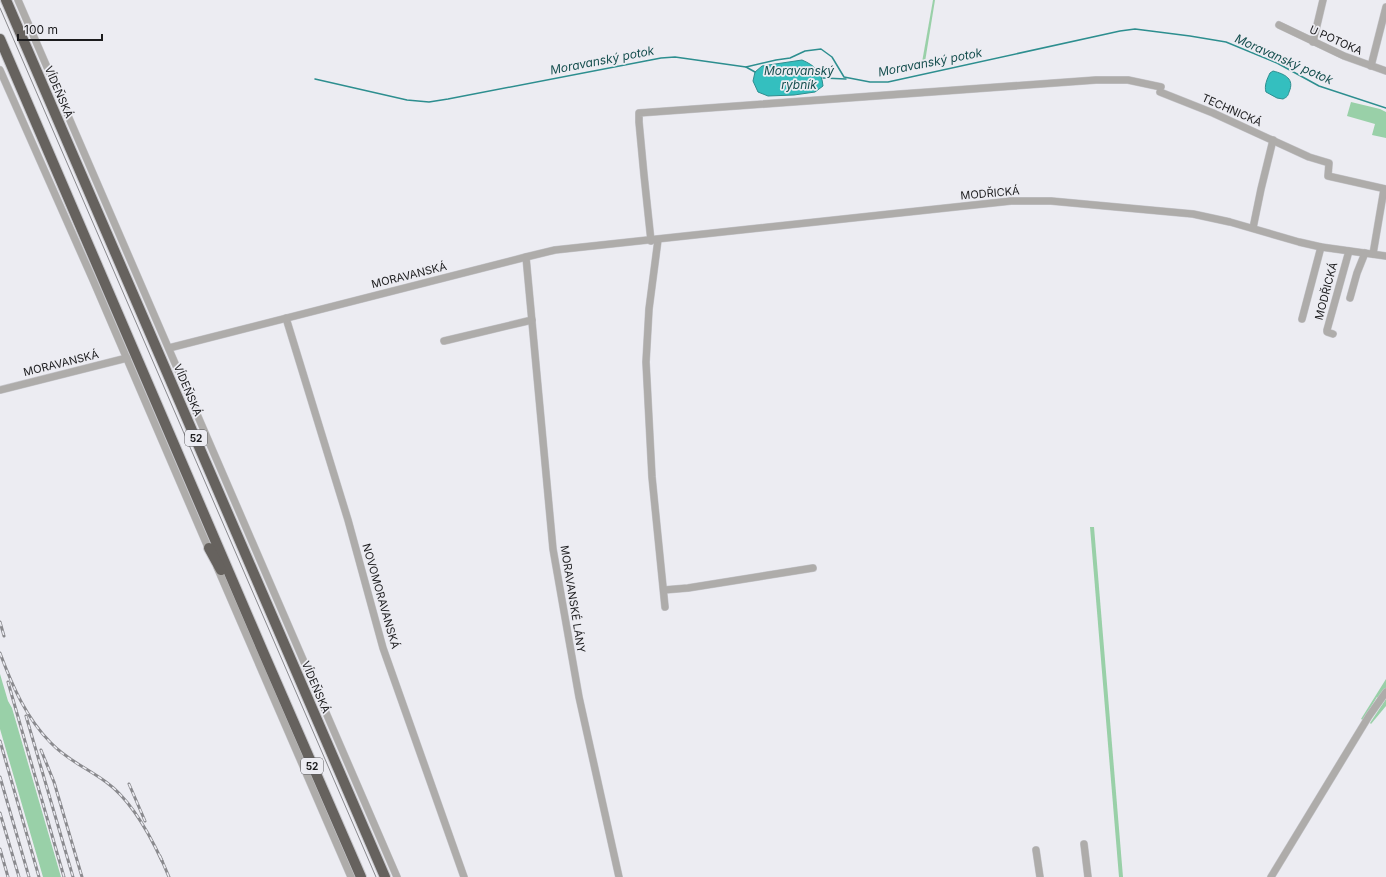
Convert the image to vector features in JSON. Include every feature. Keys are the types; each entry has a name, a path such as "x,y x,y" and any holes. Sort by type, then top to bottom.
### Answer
{"highway":[{"name":"VÍDEŇSKÁ","path":"6,0 385,877"},
{"name":"52","path":"0,39 361,877"},
{"path":"209,548 227,580 241,611 264,654"}],"street":[{"name":"VÍDEŇSKÁ","path":"18,0 397,877"},
{"path":"1313,42 1323,0"},
{"path":"1371,66 1386,7"},
{"name":"U POTOKA","path":"1279,25 1358,62 1386,71"},
{"path":"0,70 127,358 351,877"},
{"name":"TECHNICKÁ","path":"654,240 643,167 639,113 1096,80 1128,80 1161,90 1309,157 1329,163 1328,176 1385,189"},
{"path":"1253,228 1273,140"},
{"path":"1350,298 1357,273 1369,254 1385,189"},
{"name":"MODŘICKÁ","path":"654,240 1010,201 1051,201 1182,212 1217,218 1321,247 1386,256"},
{"name":"MORAVANSKÁ","path":"169,348 556,250 654,240"},
{"path":"654,240 646,362 652,477 665,607"},
{"name":"MODŘICKÁ","path":"1302,319 1321,247"},
{"name":"MODŘICKÁ","path":"1333,334 1327,332 1327,330 1349,251"},
{"name":"MORAVANSKÉ LÁNY","path":"526,257 554,549 579,698 619,877"},
{"name":"NOVOMORAVANSKÁ","path":"286,318 348,520 383,648 464,877"},
{"path":"444,341 532,320"},
{"name":"MORAVANSKÁ","path":"0,390 127,358"},
{"path":"664,590 688,588 812,568"},
{"path":"1271,877 1369,716 1385,694"},
{"path":"1084,844 1088,877"},
{"path":"1036,850 1040,877"}],"green space":[{"path":"933,0 935,0 924,68 921,68"},
{"path":"1351,102 1380,109 1386,112 1386,138 1372,135 1375,124 1347,116"},
{"path":"1090,527 1094,527 1123,877 1119,877"},
{"path":"0,674 8,701 12,708 61,877 43,877 0,729"},
{"path":"1386,679 1386,688 1378,698 1377,697 1363,720 1361,719"},
{"path":"1386,699 1386,706 1371,724 1370,723"}],"water":[{"name":"Moravanský rybník","path":"802,60 814,67 821,77 823,86 815,92 794,95 768,96 758,92 753,81 755,72 762,66"},
{"path":"1273,71 1290,80 1291,87 1289,93 1283,99 1277,98 1266,92 1265,87 1267,80 1270,73"}],"waterway":[{"name":"Moravanský potok","path":"315,79 407,100 429,102 661,58 675,57 746,67 790,58 805,51 821,49 832,57 844,77 870,82 888,82 1135,29 1226,42 1277,63 1319,86 1386,108"},
{"name":"Moravanský potok","path":"746,67 755,72"},
{"path":"823,78 846,79"}],"tram line":[{"path":"0,8 376,877"}],"railway":[{"path":"0,622 4,636"},
{"path":"0,653 21,701 34,723 57,749 115,789 138,817 162,861"},
{"path":"8,682 64,877"},
{"path":"26,716 73,877"},
{"path":"0,741 39,877"},
{"path":"41,750 54,782 82,877"},
{"path":"0,777 29,877"},
{"path":"129,784 145,821"},
{"path":"0,813 19,877"},
{"path":"0,849 8,877"},
{"path":"160,856 169,877"}]}
